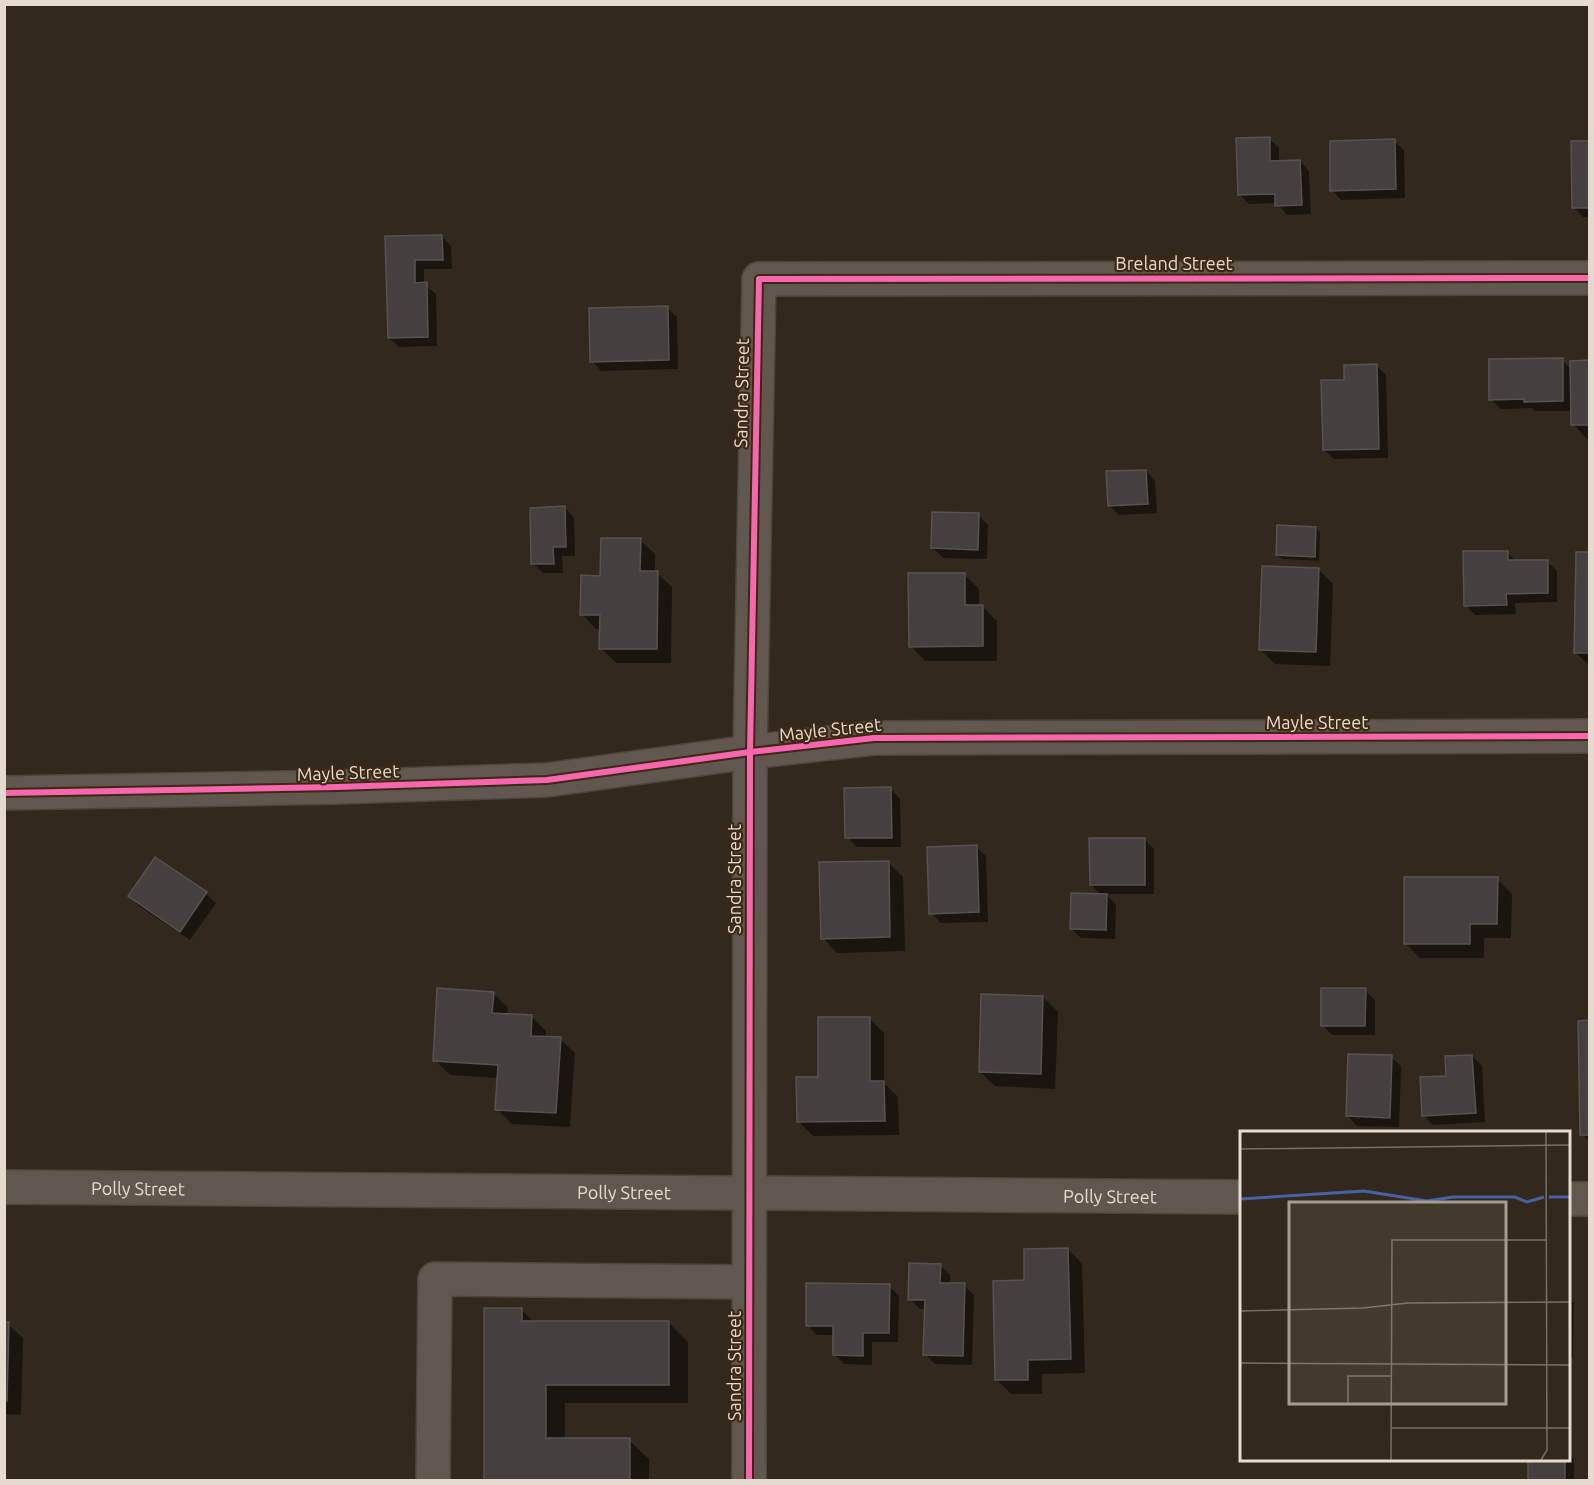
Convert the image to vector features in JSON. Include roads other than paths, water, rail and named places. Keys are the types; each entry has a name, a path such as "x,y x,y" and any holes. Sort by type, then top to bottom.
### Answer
{"street":[{"name":"Breland Street","path":"759,279 1590,278"},
{"name":"Sandra Street","path":"749,1480 750,753 759,279"},
{"name":"Mayle Street","path":"4,793 325,788 547,780 874,738 1590,736"},
{"name":"Polly Street","path":"4,1187 748,1195 1240,1197"},
{"path":"1570,1199 1590,1199"},
{"path":"433,1480 435,1279 749,1282"}]}
